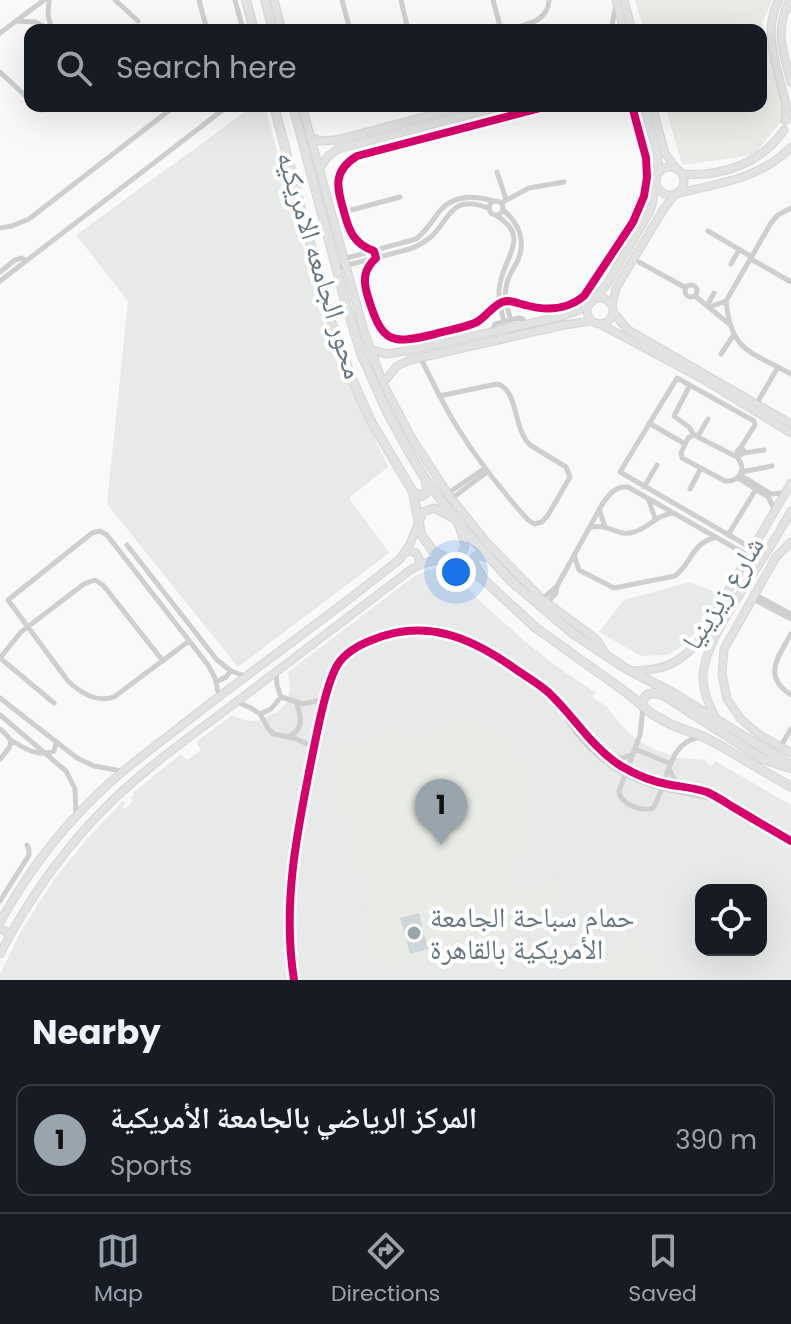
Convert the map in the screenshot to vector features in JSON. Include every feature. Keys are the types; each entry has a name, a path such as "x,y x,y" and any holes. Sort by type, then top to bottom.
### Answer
{"main road":[{"path":"246,0 252,24"},
{"path":"265,0 271,24"},
{"name":"محور الجامعه الامريكيه","path":"276,112 344,359 377,433 413,492 421,534 428,545 437,554 483,579 536,628 643,707 672,725 703,736 791,787"},
{"name":"محور الجامعه الامريكيه","path":"298,112 318,203 340,264 357,343 426,480 446,499 457,522 489,557 542,602 571,632 791,766"},
{"path":"300,207 318,203"},
{"path":"413,492 421,496 425,494 426,480"},
{"path":"483,579 473,560 479,555 489,557"},
{"path":"643,707 648,694 663,695 763,759 791,766"}],"street":[{"path":"0,33 46,0 50,24"},
{"path":"115,0 138,21"},
{"path":"199,0 205,24"},
{"path":"235,0 241,24"},
{"path":"342,0 348,24"},
{"path":"401,0 407,24"},
{"path":"493,0 501,24"},
{"path":"522,24 542,18 547,12 549,0"},
{"path":"612,24 616,0"},
{"path":"616,0 622,24"},
{"path":"624,0 630,24"},
{"path":"654,112 665,153 683,174 706,174 744,164 768,151 787,134 787,104 770,39 772,17 779,0"},
{"path":"790,0 782,19 780,38 791,82"},
{"path":"275,2 280,24"},
{"path":"16,21 39,24"},
{"path":"0,72 24,94"},
{"path":"0,228 29,219 167,112"},
{"path":"0,281 220,112"},
{"path":"300,112 319,170 340,264 383,383 384,396 446,499 542,602 556,593 563,574 599,509 610,493 618,488 628,487 717,538 751,553"},
{"path":"310,137 320,141 336,140 443,112"},
{"path":"319,170 324,160 338,149 479,112"},
{"path":"375,254 355,239 349,230 337,188 344,166 357,156 525,112"},
{"path":"503,302 556,308 579,300 593,285 633,222 644,196 646,158 634,112"},
{"path":"646,112 658,156 655,194 648,215 607,284 591,303 588,313 596,322 701,378 791,433"},
{"path":"656,183 668,195 749,176 777,161 791,147"},
{"path":"658,173 667,167 675,167"},
{"path":"497,172 504,201 503,210 497,216"},
{"path":"383,383 397,366 420,357 564,325 609,321 616,288 663,210 684,184 683,174"},
{"path":"503,210 517,225 522,242 503,302 468,325 412,339 394,338 378,326 364,278 375,254 416,239 451,202 468,197 504,201 529,188 564,182"},
{"path":"344,212 400,197"},
{"path":"488,208 493,201"},
{"path":"340,264 421,244 454,209 475,204 488,208 492,215 503,219 511,230 514,243 500,281 508,321"},
{"path":"791,208 771,223 726,301 733,336 747,350 791,374"},
{"path":"708,231 791,282"},
{"path":"731,264 739,250"},
{"path":"1,268 22,258 26,261"},
{"path":"639,262 686,288 687,295 695,296 729,324"},
{"path":"708,306 714,293"},
{"path":"370,349 391,354 572,313 605,299 628,330 791,424"},
{"path":"708,306 726,301"},
{"path":"492,331 495,324 521,318 525,324"},
{"path":"721,354 733,336"},
{"path":"420,357 439,396 486,470 528,520 534,524 542,522 570,477 566,467 525,440 510,394 504,386 486,385 439,396"},
{"path":"757,403 778,367"},
{"path":"740,475 740,453 755,425 754,421 677,378 620,472 728,535 751,553"},
{"path":"690,385 674,418 696,435 740,453 764,450"},
{"path":"708,419 685,444 682,458 725,481 772,466"},
{"path":"649,423 685,444"},
{"path":"644,487 657,465"},
{"path":"690,489 701,468"},
{"path":"446,499 486,470"},
{"path":"740,475 768,497 775,510"},
{"name":"شارع زيزينيا","path":"632,671 656,669 676,662 698,642 791,483"},
{"path":"728,535 757,488"},
{"path":"757,488 771,494 785,493"},
{"path":"648,498 655,518"},
{"path":"0,954 23,912 63,854 117,796 418,565 457,559 464,549 464,541 457,522 434,508 423,512 404,554"},
{"path":"599,509 605,527"},
{"name":"شارع زيزينيا","path":"717,720 703,686 705,663 733,606 791,511"},
{"path":"589,527 605,527 627,534 641,530 655,518 674,513"},
{"path":"574,554 579,570 614,588 671,577 679,573 698,545 699,538 693,524"},
{"path":"189,641 114,697 94,698 68,681 8,600 92,533 105,533 208,665 219,696"},
{"path":"698,545 717,538"},
{"path":"775,539 776,557"},
{"path":"791,542 776,557 744,611 724,649 722,663 727,699 740,718 749,729 791,753"},
{"path":"127,545 217,660 231,671 245,676"},
{"path":"0,922 41,857 76,815 123,772 404,554 410,551 416,553 420,560 418,565"},
{"path":"132,567 139,561"},
{"path":"138,574 145,567"},
{"path":"563,574 579,570"},
{"path":"54,703 0,658 21,632 84,584 95,580 103,585 163,661"},
{"path":"753,596 791,616"},
{"path":"733,606 744,611"},
{"path":"175,622 183,616"},
{"path":"294,980 289,926 291,877 314,747 337,666 353,649 387,635 422,631 450,634 478,644 556,699 594,745 626,772"},
{"path":"791,634 774,668 780,687 791,695"},
{"path":"698,642 710,649"},
{"path":"216,682 231,671"},
{"path":"276,671 281,697"},
{"path":"281,697 297,703 314,703 326,698"},
{"path":"260,714 271,709 281,697"},
{"path":"0,698 85,762 123,772"},
{"path":"556,699 567,720 602,759 662,786 725,802"},
{"path":"237,702 260,714 273,734 314,747"},
{"path":"289,737 301,725 297,703"},
{"path":"643,707 642,724 619,789 622,801 645,810 651,809 678,749 690,739 703,736"},
{"path":"0,715 66,771 75,789 76,815"},
{"path":"0,729 28,750 45,754 54,751 56,743"},
{"path":"780,747 791,729"},
{"path":"0,759 11,740"},
{"path":"609,757 620,759 634,751"},
{"path":"634,751 670,766"},
{"path":"670,766 674,779 682,786"},
{"path":"662,786 704,791 791,841"},
{"path":"0,901 2,892 29,855 27,845"},
{"path":"11,902 13,911 23,912"},
{"path":"0,929 6,931 9,937"}],"shaded area":[{"path":"635,0 773,0 762,24 642,24"},
{"path":"767,42 786,115 754,155 682,165 667,112 767,112"},
{"path":"245,112 267,112 326,332 388,467 349,498 389,553 238,667 107,504 128,301 76,235"},
{"path":"439,569 457,577 528,644 596,693 592,697 606,706 638,741 678,758 706,760 712,766 715,761 791,805 791,980 0,980 20,933 53,881 123,801 125,809 133,801 133,793 181,754 189,759 201,750 196,742 232,715 257,721 277,712 290,700 288,672 416,575"},
{"path":"689,582 720,594 703,623 684,645 667,655 641,656 599,632 624,600"},
{"path":"476,721 494,727 508,738 523,772 531,803 532,840 521,859 504,872 514,887 523,881 527,887 555,879 567,912 521,924 523,934 379,970 372,944 373,925 330,764 331,758 335,750 343,745 402,728 404,735 413,733 416,741 451,725"},
{"name":"حمام سباحة الجامعة الأمريكية بالقاهرة","path":"419,913 428,949 410,954 400,918"},
{"path":"641,933 658,980 601,980 596,961 618,953 614,941"}],"cycle path":[{"path":"525,112 357,156 343,168 338,188 348,225 353,236 374,251 376,258 366,271 365,286 378,324 390,337 408,339 467,326 507,301 556,308 584,296 633,222 644,196 646,158 634,112"},
{"path":"294,980 290,924 293,868 306,785 326,695 334,672 345,656 362,644 392,634 429,631 481,647 544,689 601,750 621,766 658,782 707,792 791,841"}],"place":[{"name":"المركز الرياضي بالجامعة الأمريكية","path":"441,845"},
{"name":"حمام سباحة الجامعة الأمريكية بالقاهرة","path":"414,933"}]}
